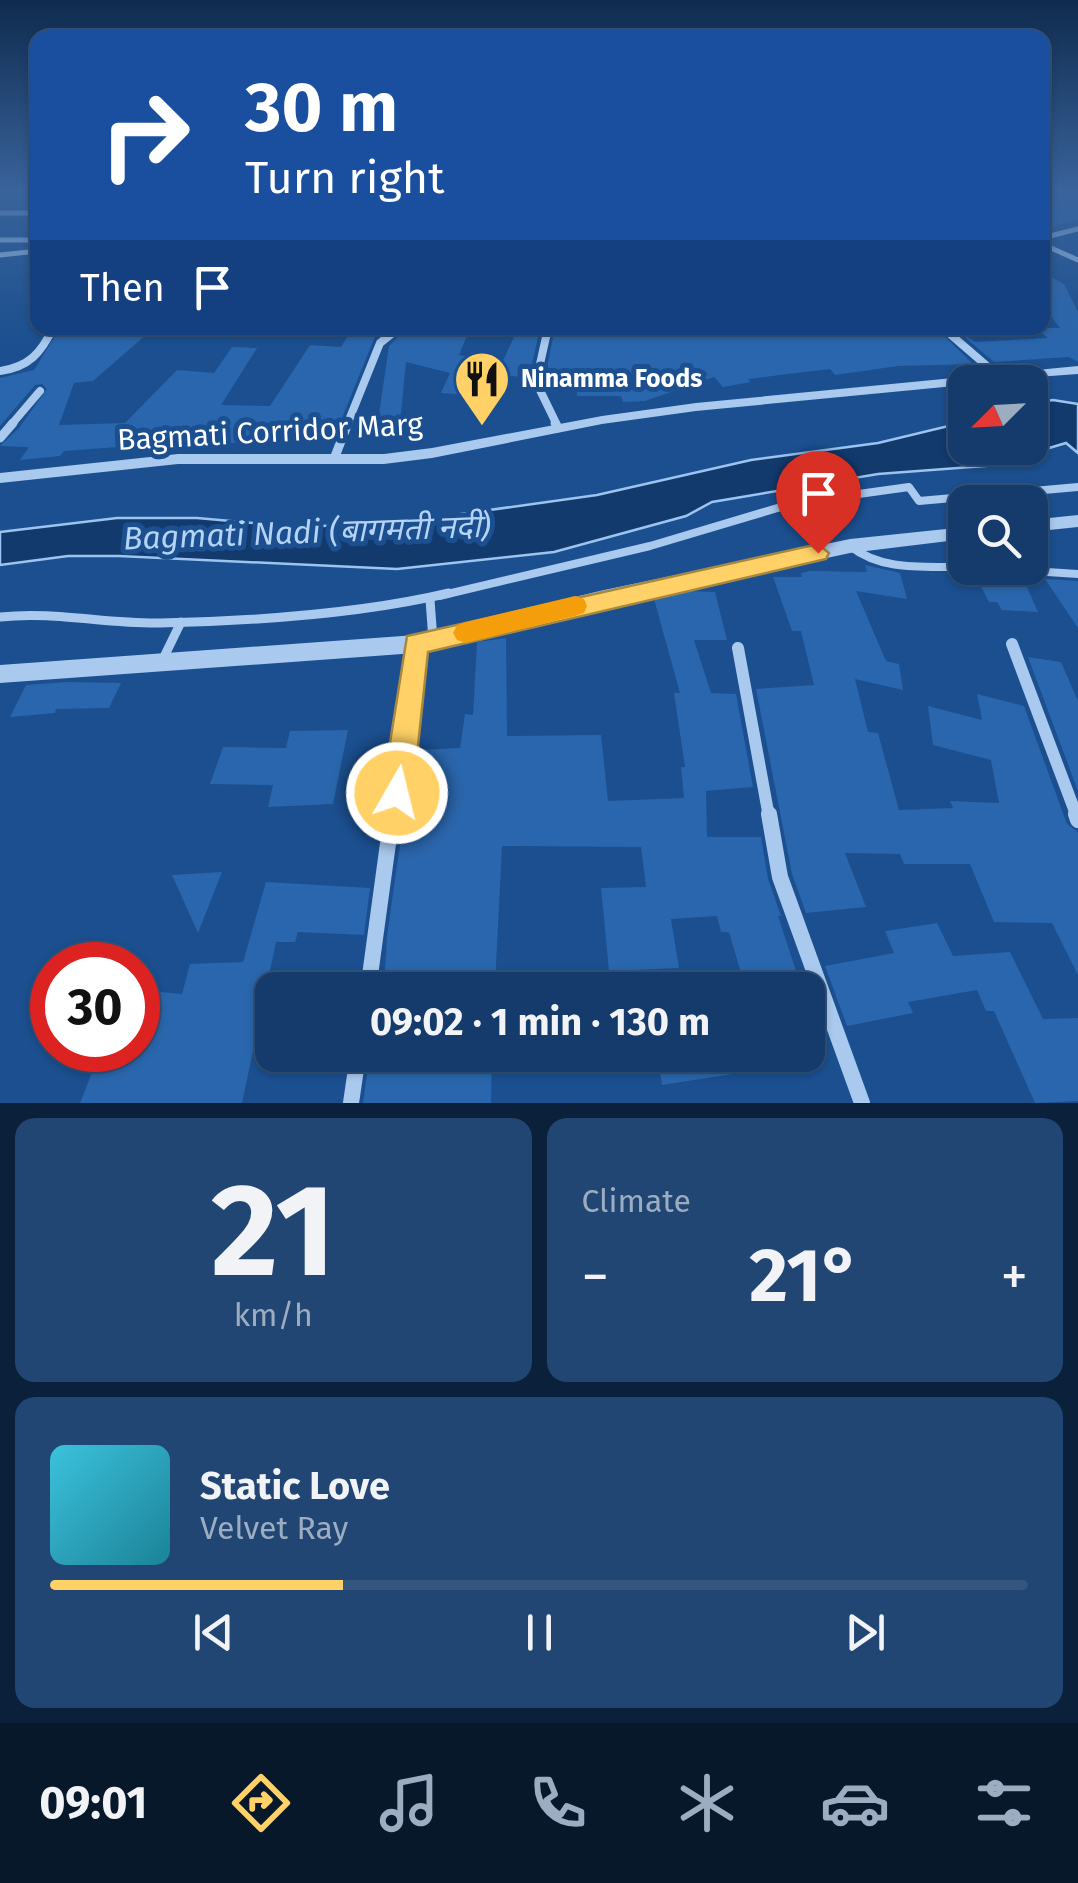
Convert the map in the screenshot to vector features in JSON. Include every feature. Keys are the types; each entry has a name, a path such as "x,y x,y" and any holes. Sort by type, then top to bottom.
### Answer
{"street":[{"path":"1050,245 1078,260"},
{"path":"0,255 30,252"},
{"path":"0,370 21,369 32,363 49,335"},
{"path":"334,460 380,343 390,335"},
{"path":"546,335 536,382 558,428"},
{"path":"951,335 986,365"},
{"name":"Bagmati Corridor Marg","path":"1048,374 1078,370"},
{"name":"Bagmati Corridor Marg","path":"0,478 178,460 334,460 432,453 558,428 715,405 948,384"},
{"path":"0,438 40,390"},
{"path":"1048,524 1078,520"},
{"path":"0,674 425,642 604,598 850,546 948,535"},
{"path":"371,972 425,642"},
{"path":"1012,644 1078,820"},
{"path":"738,648 780,877 862,1103"},
{"path":"350,1103 355,1072"}],"lane":[{"path":"0,617 35,612 180,622 390,607 832,496 910,487 920,501 1078,487"},
{"path":"850,546 861,558 886,564 948,566"},
{"path":"1048,572 1078,574"},
{"path":"425,642 430,600"},
{"path":"162,662 180,622"}],"water":[{"path":"1048,401 1078,404 1078,453 1066,443 1048,448"},
{"name":"Bagmati Nadi (बागमती नदी)","path":"948,426 948,465 999,465 878,474 712,502 686,516 554,552 397,569 119,556 68,556 0,565 0,532 117,518 197,518 296,527 396,523 597,495 751,460 878,443"}],"building":[{"path":"1050,276 1064,284 1078,312 1078,362 1069,357 994,362 962,335 975,342 1048,338 1044,335 1050,335 1050,328 1060,328 1050,315"},
{"path":"56,335 146,335 93,381 74,383 59,425 125,423 177,370 214,373 232,347 257,348 221,405 270,406 310,345 341,347 348,335 376,335 334,438 276,437 274,442 180,444 152,430 144,445 64,451 60,456 20,460 29,447 0,446 19,428 47,389 42,384 35,385 0,426 0,378 34,370"},
{"path":"399,335 467,335 459,355 483,360 469,395 441,393 450,373 406,362 399,433 376,434 389,346"},
{"path":"515,335 538,335 529,378 497,374"},
{"path":"554,335 943,335 973,364 898,366 835,375 830,369 748,379 751,382 723,387 714,377 645,401 623,402 621,396 577,396 576,382 544,381"},
{"path":"865,565 900,573 907,599 856,591 886,661 899,664 903,690 855,679 868,732 878,733 899,810 953,808 950,801 999,803 991,760 933,745 928,706 982,720 977,694 1024,706 1067,824 1078,832 1078,975 1052,923 994,922 970,864 904,864 900,854 845,853 866,907 806,913 792,874 756,689 814,685 801,631 792,631 773,577 802,577 801,573 810,571 867,572"},
{"path":"1048,579 1078,581 1078,628 1048,583"},
{"path":"980,585 1026,585 1038,612 1002,610 997,602 989,602"},
{"path":"690,591 715,592 727,640 694,640 711,693 736,694 753,787 706,791 707,837 761,837 778,916 796,971 802,972 741,972 729,932 721,932 717,916 671,919 679,968 609,971 601,888 646,887 641,847 502,846 496,972 385,972 404,817 409,817 415,750 460,748 465,714 473,715 477,642 506,638 507,736 601,735 608,801 684,798 681,767 685,767 674,693 680,693 654,599"},
{"path":"1028,657 1061,662 1078,701 1078,791"},
{"path":"121,683 109,708 56,709 55,713 10,717 26,685"},
{"path":"348,730 333,804 268,807 273,785 210,784 223,747 286,748 290,731"},
{"path":"222,872 198,933 172,875"},
{"path":"266,882 370,888 364,935 298,932 295,942 276,942 270,972 255,972 255,1041 242,1103 80,1103 92,1072 160,1072 160,992 182,994 190,964 243,962"},
{"path":"937,923 953,956 1010,952 1043,1019 1078,1018 1078,1101 1035,1103 994,1011 986,1011 977,990 908,1002 913,1013 847,1026 825,966 894,953 885,931"},
{"path":"368,1072 492,1072 491,1103 363,1103"},
{"path":"660,1072 746,1072 662,1085"}],"slow traffic":[{"path":"466,633 575,606"}],"place":[{"name":"Ninamma Foods","path":"482,428"}],"route":[{"path":"397,793 416,644 604,598 818,553"}]}
